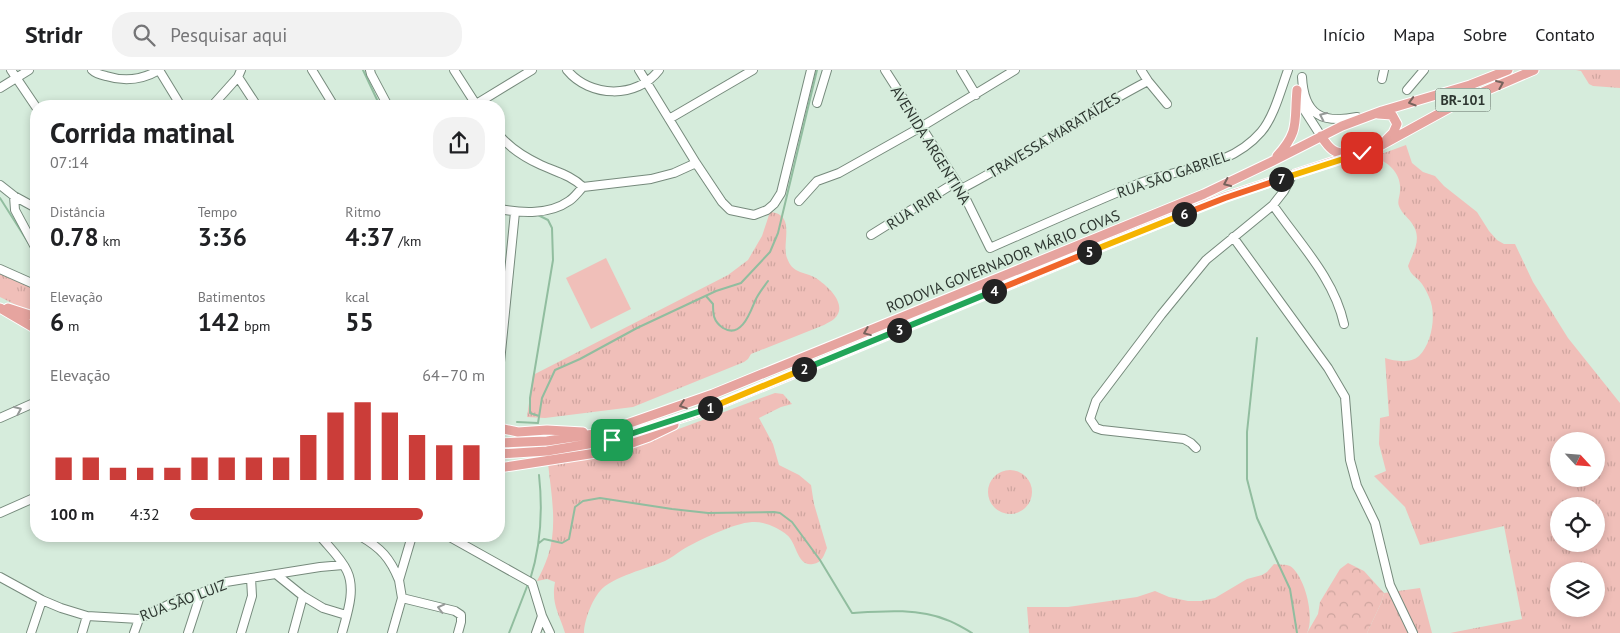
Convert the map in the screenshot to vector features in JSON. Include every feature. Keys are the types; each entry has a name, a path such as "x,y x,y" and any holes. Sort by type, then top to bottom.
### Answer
{"main road":[{"name":"RODOVIA GOVERNADOR MÁRIO COVAS","path":"505,443 547,441 601,433 722,391 1204,194 1321,136 1369,115 1470,85 1508,70"},
{"name":"RODOVIA GOVERNADOR MÁRIO COVAS","path":"505,454 547,451 612,440 703,411 1123,238 1225,198 1380,146 1462,101 1534,70"},
{"path":"1271,162 1289,143 1293,134 1297,90"},
{"path":"1369,115 1389,114 1396,119 1396,128 1380,146"},
{"path":"1321,136 1333,152 1343,154 1362,153"},
{"path":"0,307 30,315"},
{"path":"0,307 30,325"},
{"path":"505,467 609,450 649,437 703,411"},
{"path":"505,429 518,432 547,430 601,433"}],"street":[{"path":"11,70 31,100"},
{"path":"0,88 29,70"},
{"path":"92,70 95,73 114,79 131,80 148,76 159,70 177,100"},
{"path":"312,70 330,100"},
{"path":"370,70 370,74 385,100"},
{"path":"454,70 472,100"},
{"path":"484,100 532,70"},
{"path":"566,70 590,87 617,92 647,83 659,70"},
{"path":"639,70 722,202 730,210 754,215 767,210 774,204 781,193 809,72"},
{"path":"669,119 752,70"},
{"path":"817,103 827,70"},
{"name":"AVENIDA ARGENTINA","path":"885,70 961,189 990,248"},
{"path":"961,70 976,95"},
{"path":"799,201 818,181 838,173 921,127 1015,70"},
{"path":"1141,70 1167,104"},
{"name":"RUA SÃO GABRIEL","path":"990,248 1143,182 1229,157 1250,142 1267,124 1288,70"},
{"path":"1382,79 1384,70"},
{"path":"1407,90 1424,70"},
{"path":"220,100 239,73 254,100"},
{"path":"1304,73 1303,90 1307,104 1320,116 1328,119 1343,120 1369,115"},
{"path":"1304,73 1297,90 1303,108 1321,136"},
{"name":"TRAVESSA MARATAÍZES","path":"961,189 999,170 1040,142 1148,81"},
{"path":"505,140 516,150 540,165 575,179 583,187"},
{"path":"505,210 535,212 556,209 570,201 583,187 651,179 674,173 696,163"},
{"path":"1196,448 1184,439 1096,428 1090,419 1096,401 1161,315 1206,260 1273,205 1294,174"},
{"name":"RUA IRIRI","path":"871,235 956,182"},
{"path":"0,185 30,205"},
{"path":"14,196 16,210 30,237"},
{"path":"1273,205 1317,265 1334,292 1344,324"},
{"path":"505,312 515,212"},
{"path":"1233,237 1328,368 1345,397 1350,460 1357,486 1375,523 1390,585 1413,633"},
{"path":"0,269 30,282"},
{"path":"0,418 30,405"},
{"path":"1,511 30,499"},
{"path":"325,542 343,565 351,583 350,599 342,633"},
{"path":"368,542 385,554 399,561 404,560"},
{"path":"399,580 410,542"},
{"path":"458,542 532,583 542,616 550,633"},
{"path":"385,554 393,565 399,580 402,598 392,633"},
{"name":"RUA SÃO LUIZ","path":"0,577 42,600 87,616 138,619 178,600 201,593 226,582 343,565"},
{"path":"277,575 303,596 324,608 346,615"},
{"path":"241,633 252,596 250,578"},
{"path":"188,633 201,593"},
{"path":"293,633 303,596"},
{"path":"402,598 455,611 461,615 458,633"},
{"path":"31,633 42,600"},
{"path":"82,633 87,616"},
{"path":"536,633 542,616"},
{"path":"134,633 138,619"}],"green space":[{"path":"1576,70 1620,70 1620,88 1593,86 1589,84 1581,71"},
{"path":"1406,145 1412,163 1423,172 1435,176 1444,186 1477,212 1497,240 1504,244 1515,244 1533,282 1568,338 1620,403 1620,633 1450,633 1522,619 1504,526 1420,545 1405,507 1374,476 1386,471 1379,444 1380,418 1389,416 1385,358 1407,361 1419,356 1427,344 1433,320 1429,297 1420,281 1412,274 1408,266 1417,239 1415,228 1399,206 1399,179 1389,165 1373,157"},
{"path":"770,212 778,214 786,224 786,252 791,266 819,280 838,301 838,313 833,320 751,354 744,362 633,407 545,418 527,417 533,375 728,275 748,260 762,236"},
{"path":"606,258 631,309 591,329 566,278"},
{"path":"0,265 30,279 30,312 0,297"},
{"path":"775,393 783,394 792,404 781,407 759,418 773,444 779,465 799,475 811,485 814,504 827,548 821,560 813,564 804,562 787,535 776,528 757,522 744,523 697,542 665,561 613,581 600,591 591,605 584,633 565,633 555,603 555,582 547,579 537,581 548,556 553,533 553,510 548,463 620,451"},
{"path":"1006,470 1014,470 1026,476 1032,492 1026,508 1014,514 1006,514 994,508 988,496 988,488 994,476"},
{"path":"1348,563 1364,571 1384,593 1367,633 1307,633 1318,614 1320,602 1340,569"},
{"path":"1274,564 1290,566 1300,578 1309,607 1310,617 1307,633 1029,633 1027,607 1068,607 1137,597 1155,591 1169,597 1188,601 1201,601 1215,598 1247,579 1262,575"},
{"path":"1420,588 1432,633 1367,633 1384,593"}],"waterway":[{"path":"363,70 377,100"},
{"path":"517,422 538,423 542,398 555,370 580,359 637,328 716,291 741,283 770,252 778,233 817,70"},
{"path":"0,198 30,245"},
{"path":"538,215 548,220 552,228 553,260 530,398 530,413 539,416"},
{"path":"706,296 713,304 717,323 723,328 735,330 744,323 768,281"},
{"path":"1257,338 1247,432 1247,479 1257,518 1290,589 1297,633"},
{"path":"530,580 537,554 540,528 539,475"},
{"path":"539,543 544,539 562,543 569,539 575,507 583,501 600,498 708,513 780,513 792,522 820,560 852,613 912,612 936,616 972,633"},
{"path":"509,633 528,584"}],"route":[{"path":"612,440 703,411 1123,238 1225,198 1362,153"}]}
